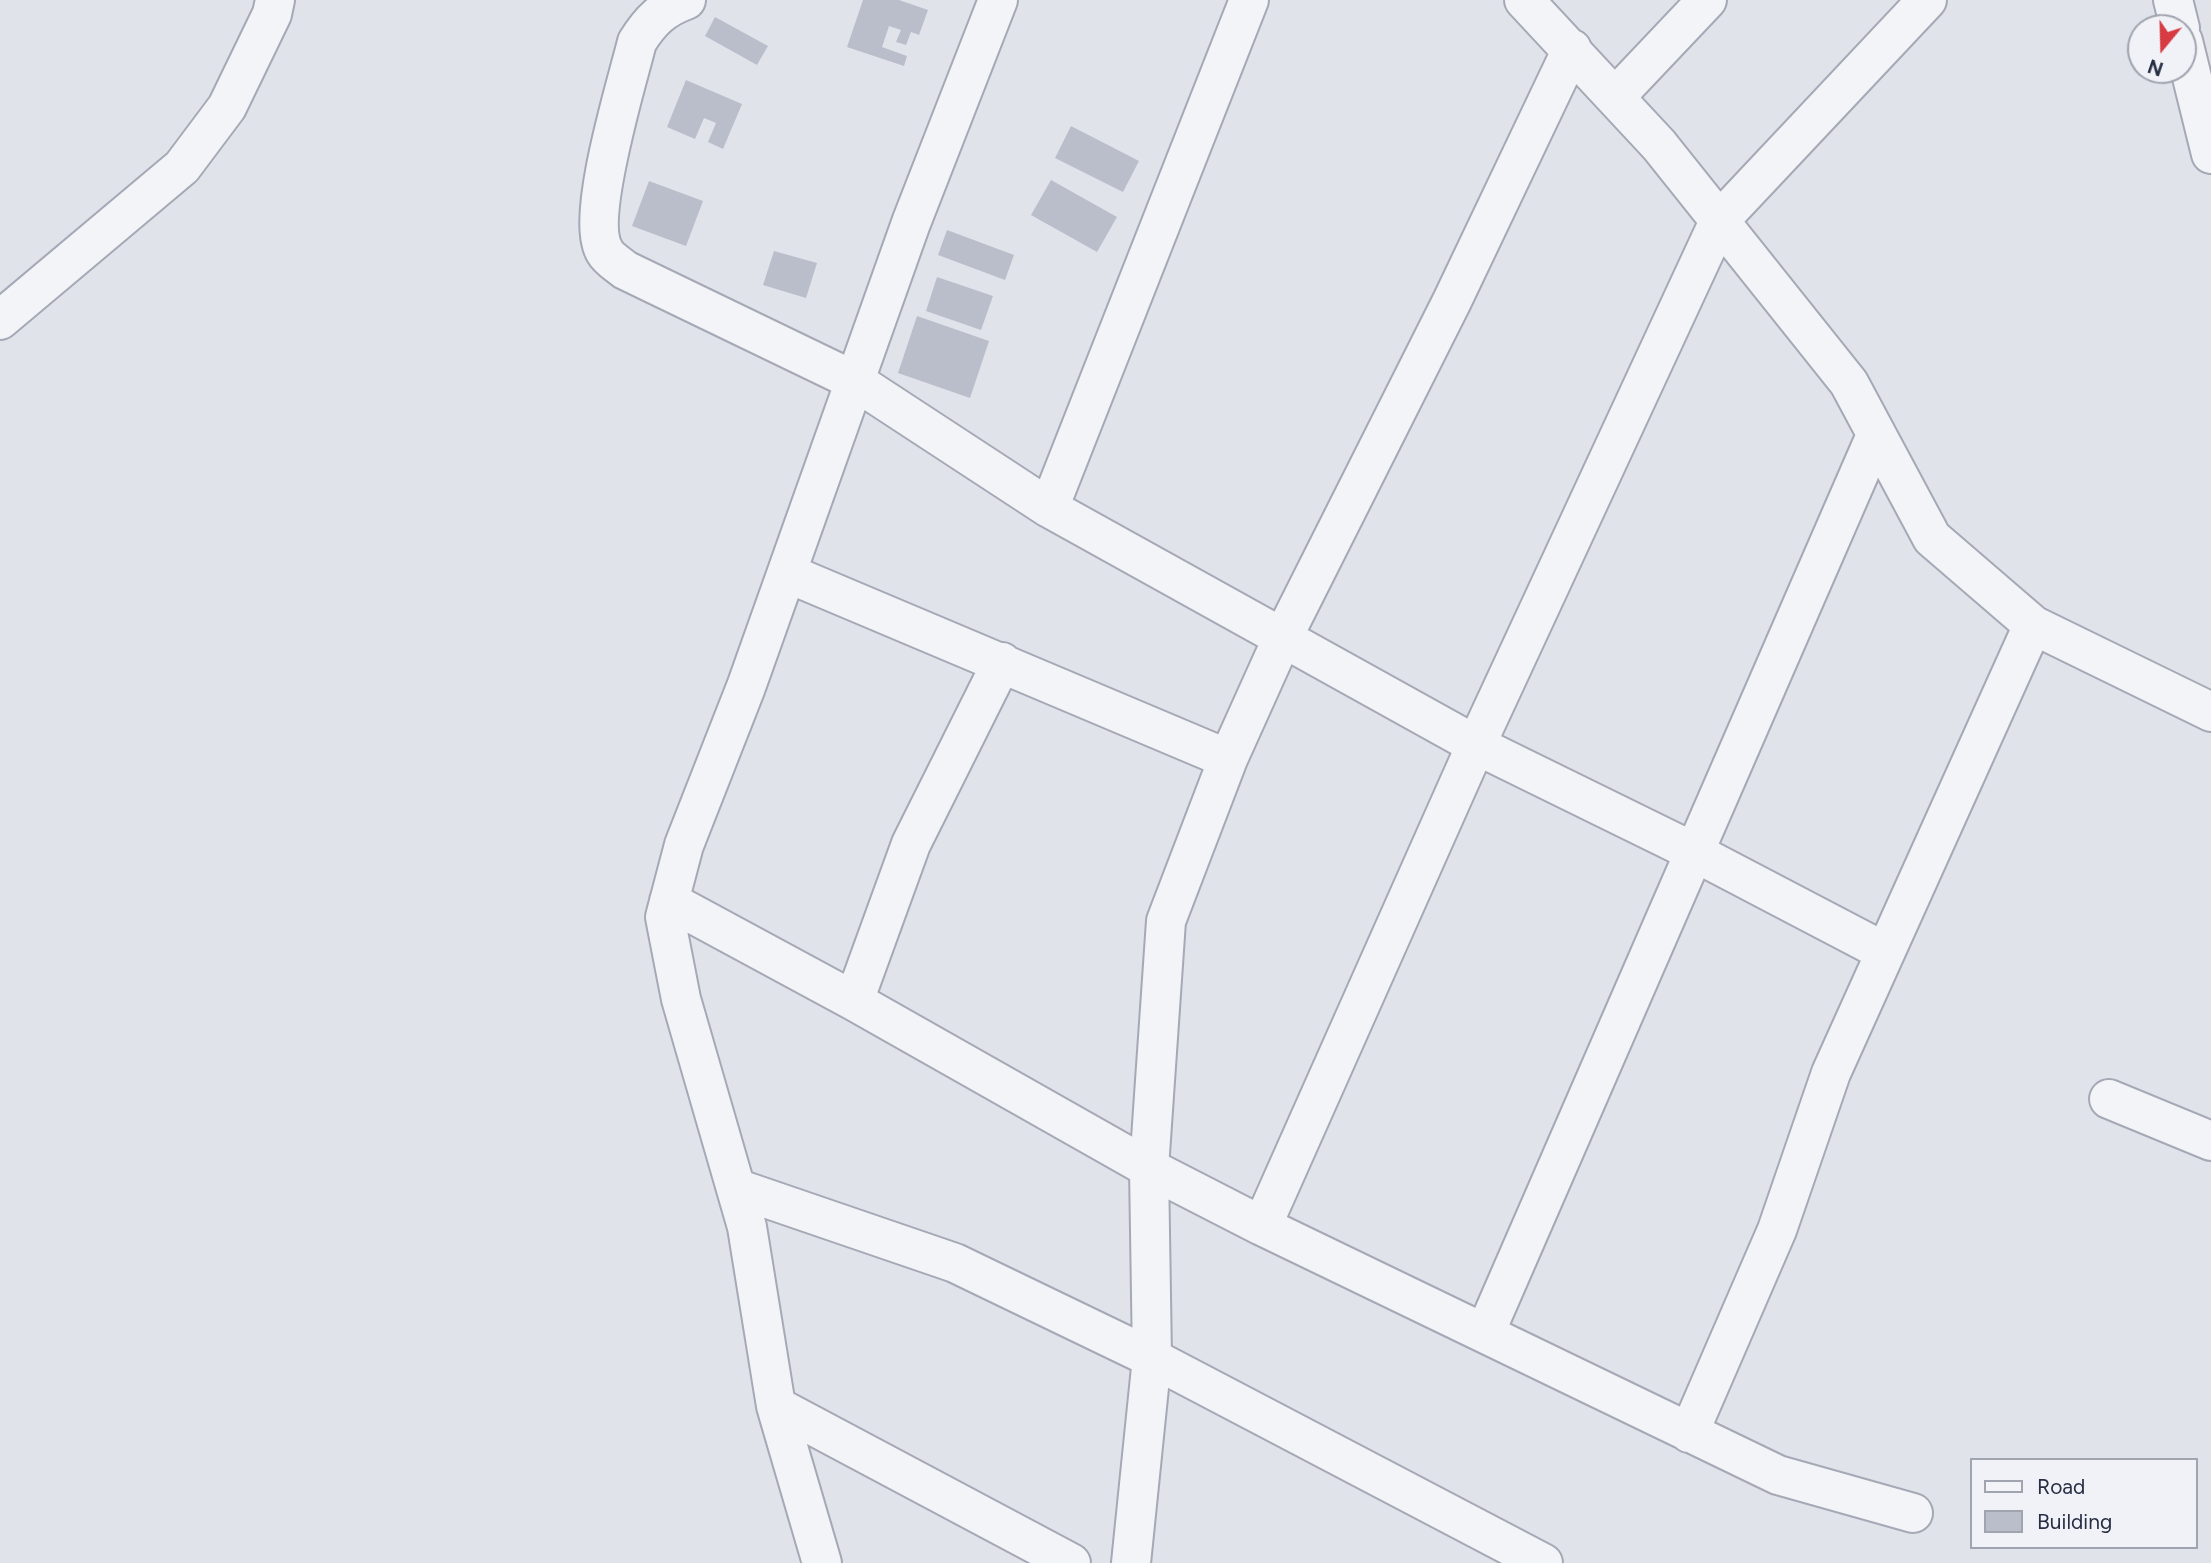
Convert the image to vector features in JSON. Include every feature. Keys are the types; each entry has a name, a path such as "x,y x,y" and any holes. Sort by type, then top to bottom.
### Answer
{"street":[{"path":"0,320 182,167 227,107 272,14 275,0"},
{"path":"686,0 667,6 647,26 637,42 601,192 598,229 605,252 625,270 855,382 1049,508 1476,745 1694,852 1885,952"},
{"path":"822,1563 776,1406 747,1227 681,999 665,917 684,845 787,573 911,223 998,0"},
{"path":"1049,508 1249,0"},
{"path":"1524,0 1659,145 1849,383 1931,538 2033,625 2211,712"},
{"path":"1616,96 1707,0"},
{"path":"1262,1226 1476,745 1719,221 1927,0"},
{"path":"1131,1563 1152,1358 1149,1168 1166,921 1228,759 1282,639 1452,301 1572,49"},
{"path":"2194,84 2211,155"},
{"path":"1485,1333 1877,435"},
{"path":"787,573 1228,759"},
{"path":"1689,1433 1777,1230 1831,1073 2033,625"},
{"path":"854,1001 911,844 1002,662"},
{"path":"669,901 854,1001 1149,1168 1262,1226 1778,1475 1913,1513"},
{"path":"2109,1099 2211,1141"},
{"path":"736,1188 955,1263 1152,1358 1543,1563"},
{"path":"776,1406 1071,1563"}],"building":[{"path":"863,0 899,0 928,10 919,35 911,32 906,45 896,42 901,30 889,26 882,47 907,56 904,66 847,47"},
{"path":"715,17 768,46 757,65 705,36"},
{"path":"686,80 742,104 723,149 708,142 716,123 704,118 695,139 667,127"},
{"path":"1071,126 1139,161 1123,192 1055,158"},
{"path":"1051,180 1117,217 1097,252 1031,215"},
{"path":"649,181 703,201 686,246 632,226"},
{"path":"947,230 1014,255 1005,280 938,255"},
{"path":"774,251 817,263 806,298 763,285"},
{"path":"937,277 993,296 981,330 926,311"},
{"path":"917,316 989,341 970,398 898,373"}]}
